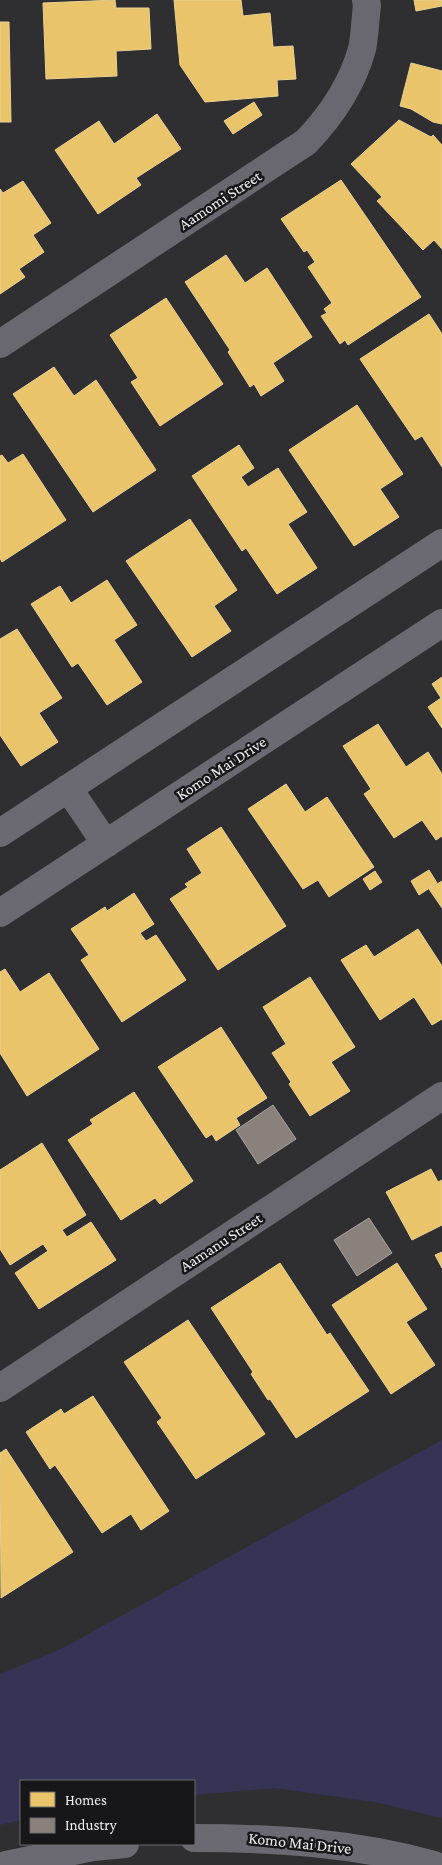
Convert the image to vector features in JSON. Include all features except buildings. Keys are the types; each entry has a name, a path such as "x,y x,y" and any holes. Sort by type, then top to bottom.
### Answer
{"main road":[{"path":"0,833 442,543"},
{"name":"Komo Mai Drive","path":"0,913 442,623"},
{"path":"68,788 106,844"},
{"name":"Komo Mai Drive","path":"195,1838 250,1838 329,1844 408,1858 434,1865"},
{"path":"6,1865 93,1847 114,1845"}],"street":[{"name":"Aamomi Street","path":"0,344 306,142 336,107 350,80 362,48 366,0"},
{"name":"Aamanu Street","path":"0,1388 442,1096"}],"shaded area":[{"path":"442,1440 442,1818 375,1802 274,1788 195,1795 195,1780 20,1780 20,1820 0,1825 0,1674 59,1650"}]}
